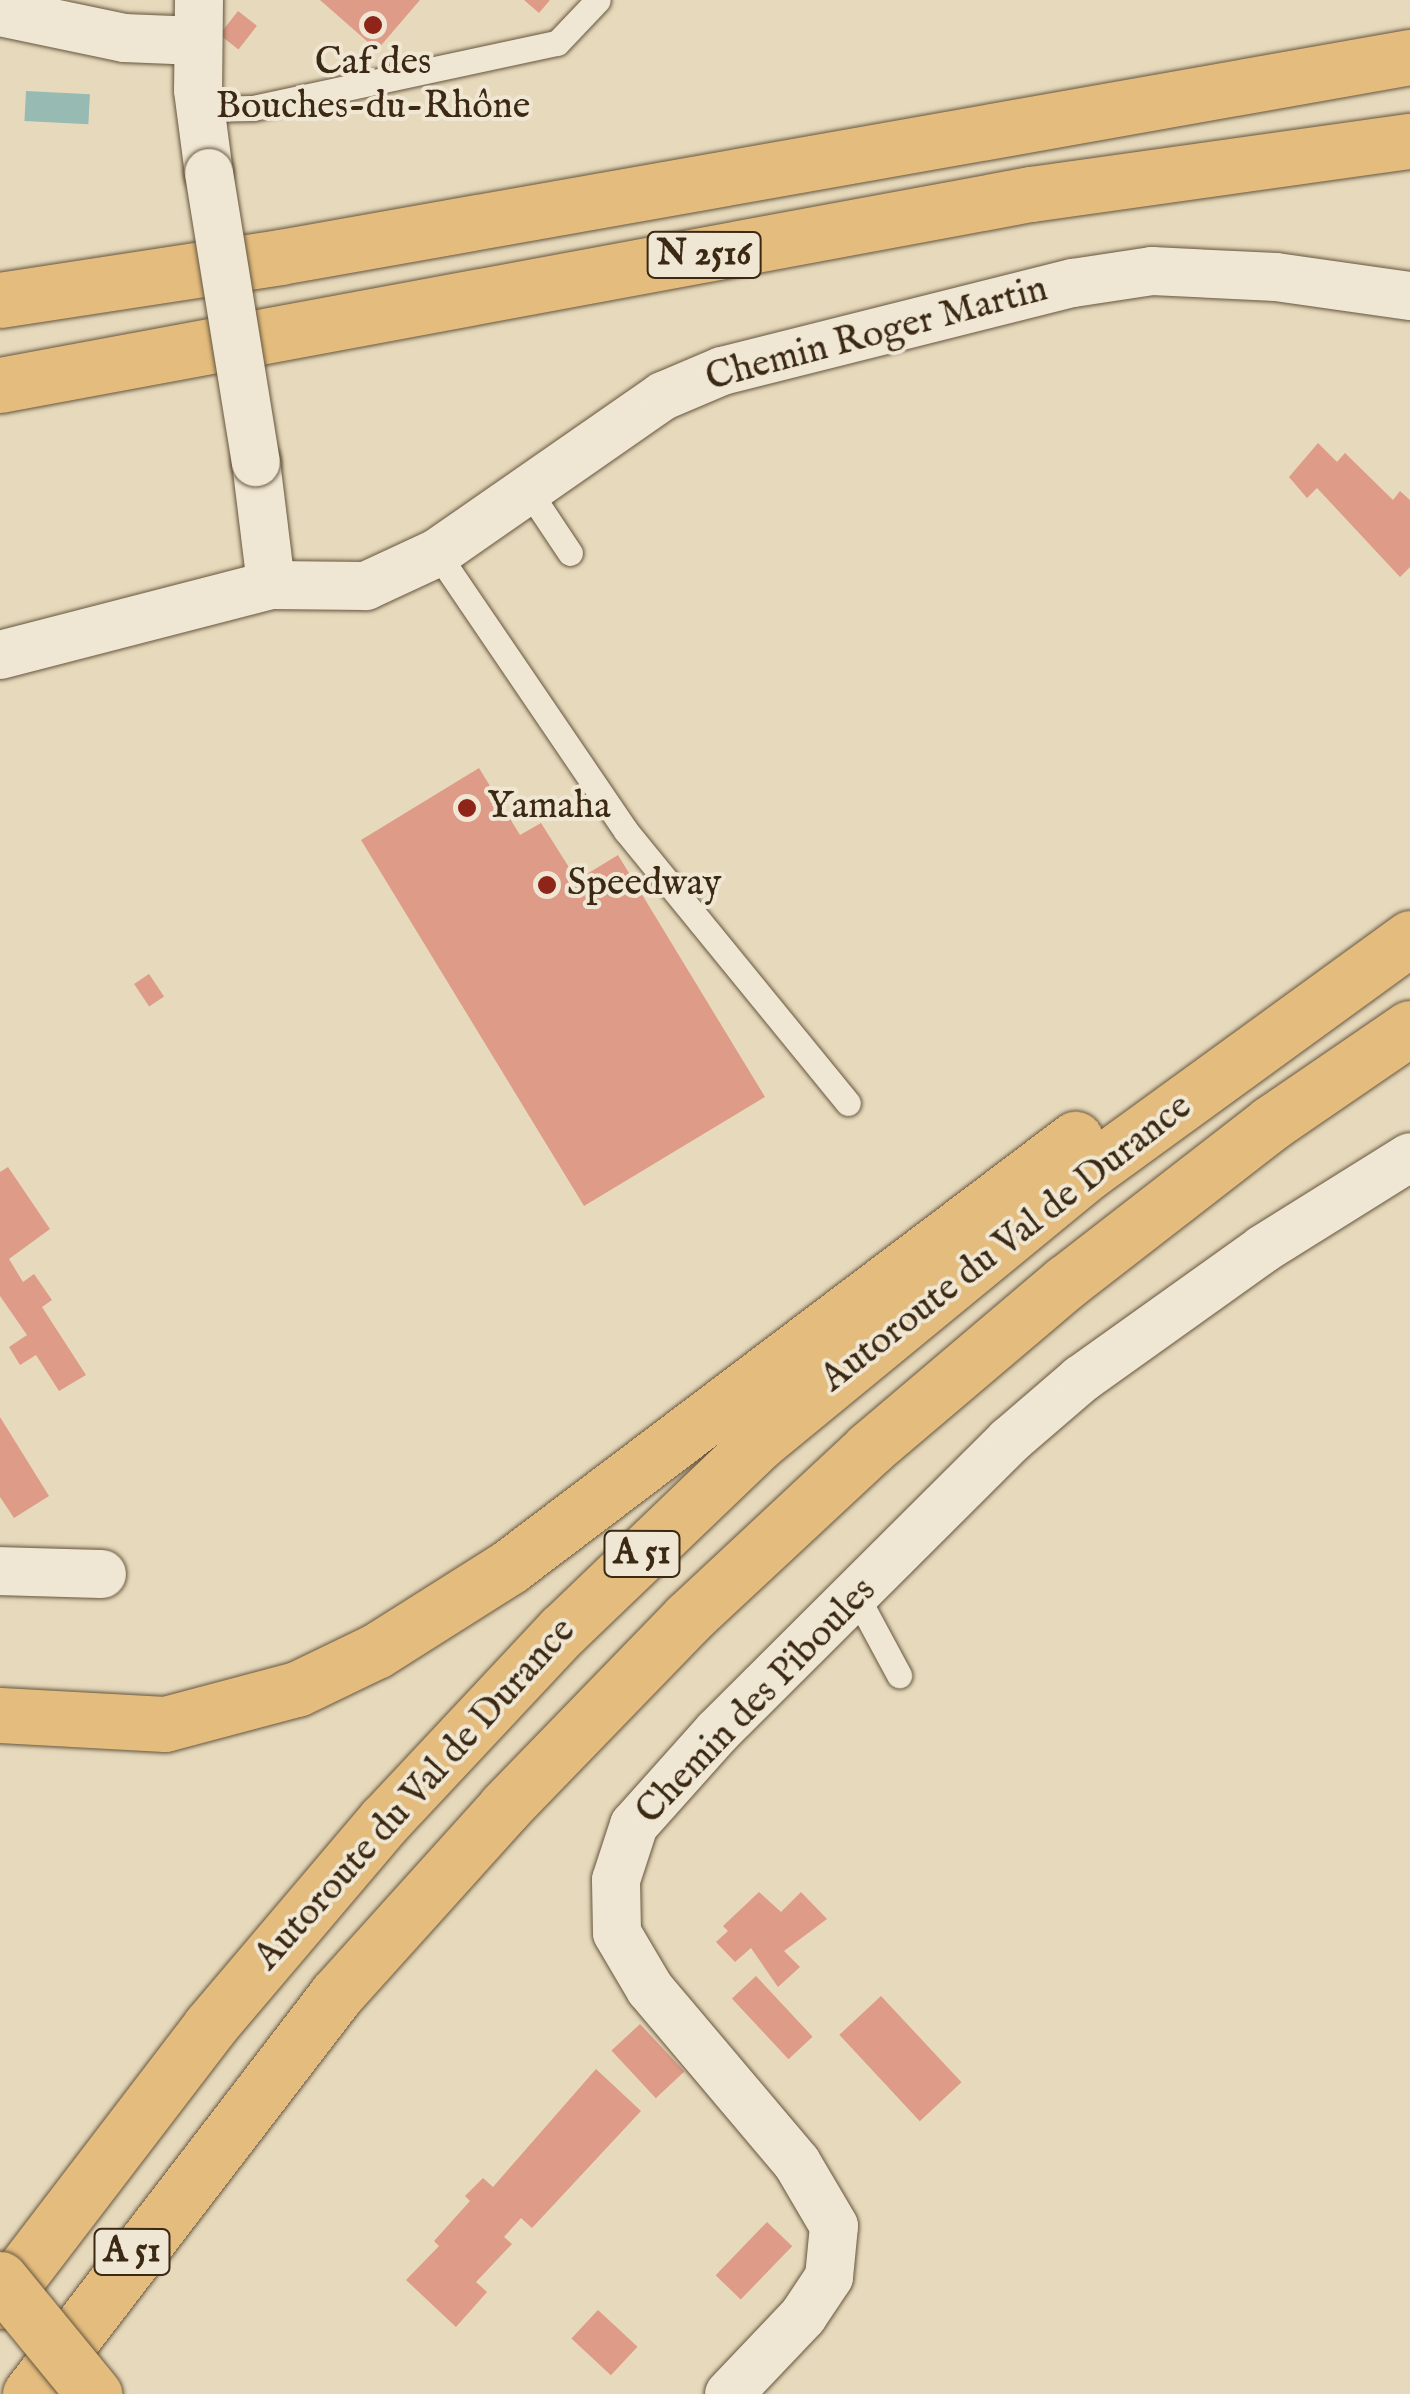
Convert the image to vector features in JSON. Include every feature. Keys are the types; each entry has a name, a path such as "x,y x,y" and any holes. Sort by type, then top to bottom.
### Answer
{"highway":[{"name":"N 2516","path":"0,300 280,257 1410,57"},
{"name":"N 2516","path":"0,384 1031,194 1410,140"},
{"path":"0,1714 165,1724 298,1689 376,1651 508,1566 1059,1150 1158,1083 1410,936"},
{"name":"Autoroute du Val de Durance","path":"0,2301 210,2026 385,1820 563,1630 758,1443 1088,1172 1410,936"},
{"name":"Autoroute du Val de Durance","path":"30,2394 239,2114 505,1807 688,1618 869,1449 1066,1282 1271,1122 1410,1028"},
{"path":"64,2394 239,2114"},
{"path":"0,2279 94,2394"}],"street":[{"path":"0,12 124,38 199,21 199,109 256,462 271,584"},
{"name":"Chemin Roger Martin","path":"0,655 271,584 366,586 437,553 530,492 662,396 722,371 1073,284 1152,271 1276,277 1410,296"},
{"name":"Chemin des Piboules","path":"729,2394 803,2316 829,2276 834,2226 796,2163 650,1989 618,1933 616,1880 634,1826 718,1732 1009,1441 1081,1379 1264,1249 1410,1157"},
{"path":"0,1570 102,1574"}],"lane":[{"path":"199,109 252,108 557,43 598,0"},
{"path":"530,492 570,554"},
{"path":"437,553 626,831 848,1102"},
{"path":"856,1597 899,1675"}],"water":[{"path":"26,91 90,94 88,124 24,121"}],"building":[{"name":"Caf des Bouches-du-Rhône","path":"320,0 420,0 377,50"},
{"name":"Caf des Bouches-du-Rhône","path":"524,0 550,0 539,13"},
{"path":"238,11 257,26 238,49 220,35"},
{"path":"1318,443 1337,462 1345,453 1393,500 1400,491 1410,500 1410,567 1400,577 1317,488 1307,498 1289,477"},
{"path":"479,768 520,835 541,823 577,880 618,855 765,1097 584,1206 361,840"},
{"path":"149,974 164,996 149,1006 134,984"},
{"path":"8,1167 50,1229 9,1259 23,1282 34,1274 52,1300 42,1307 86,1375 59,1391 36,1355 20,1365 9,1347 27,1335 0,1296 0,1172"},
{"path":"0,1417 49,1496 14,1518 0,1497"},
{"path":"759,1892 781,1912 801,1892 827,1919 784,1951 800,1967 778,1987 751,1948 735,1962 716,1942 728,1931 723,1926"},
{"path":"756,1976 813,2037 788,2059 732,1999"},
{"path":"881,1996 961,2082 920,2121 839,2035"},
{"path":"640,2024 684,2072 656,2098 611,2051"},
{"path":"596,2069 641,2111 532,2228 521,2218 504,2237 512,2244 476,2282 487,2292 456,2327 406,2280 439,2246 434,2241 470,2201 465,2196 483,2178 493,2187"},
{"path":"767,2222 792,2246 741,2300 716,2275"},
{"path":"598,2310 637,2347 611,2375 571,2339"}],"place":[{"name":"Caf des Bouches-du-Rhône","path":"373,25"},
{"name":"Yamaha","path":"467,808"},
{"name":"Speedway","path":"547,885"}]}
